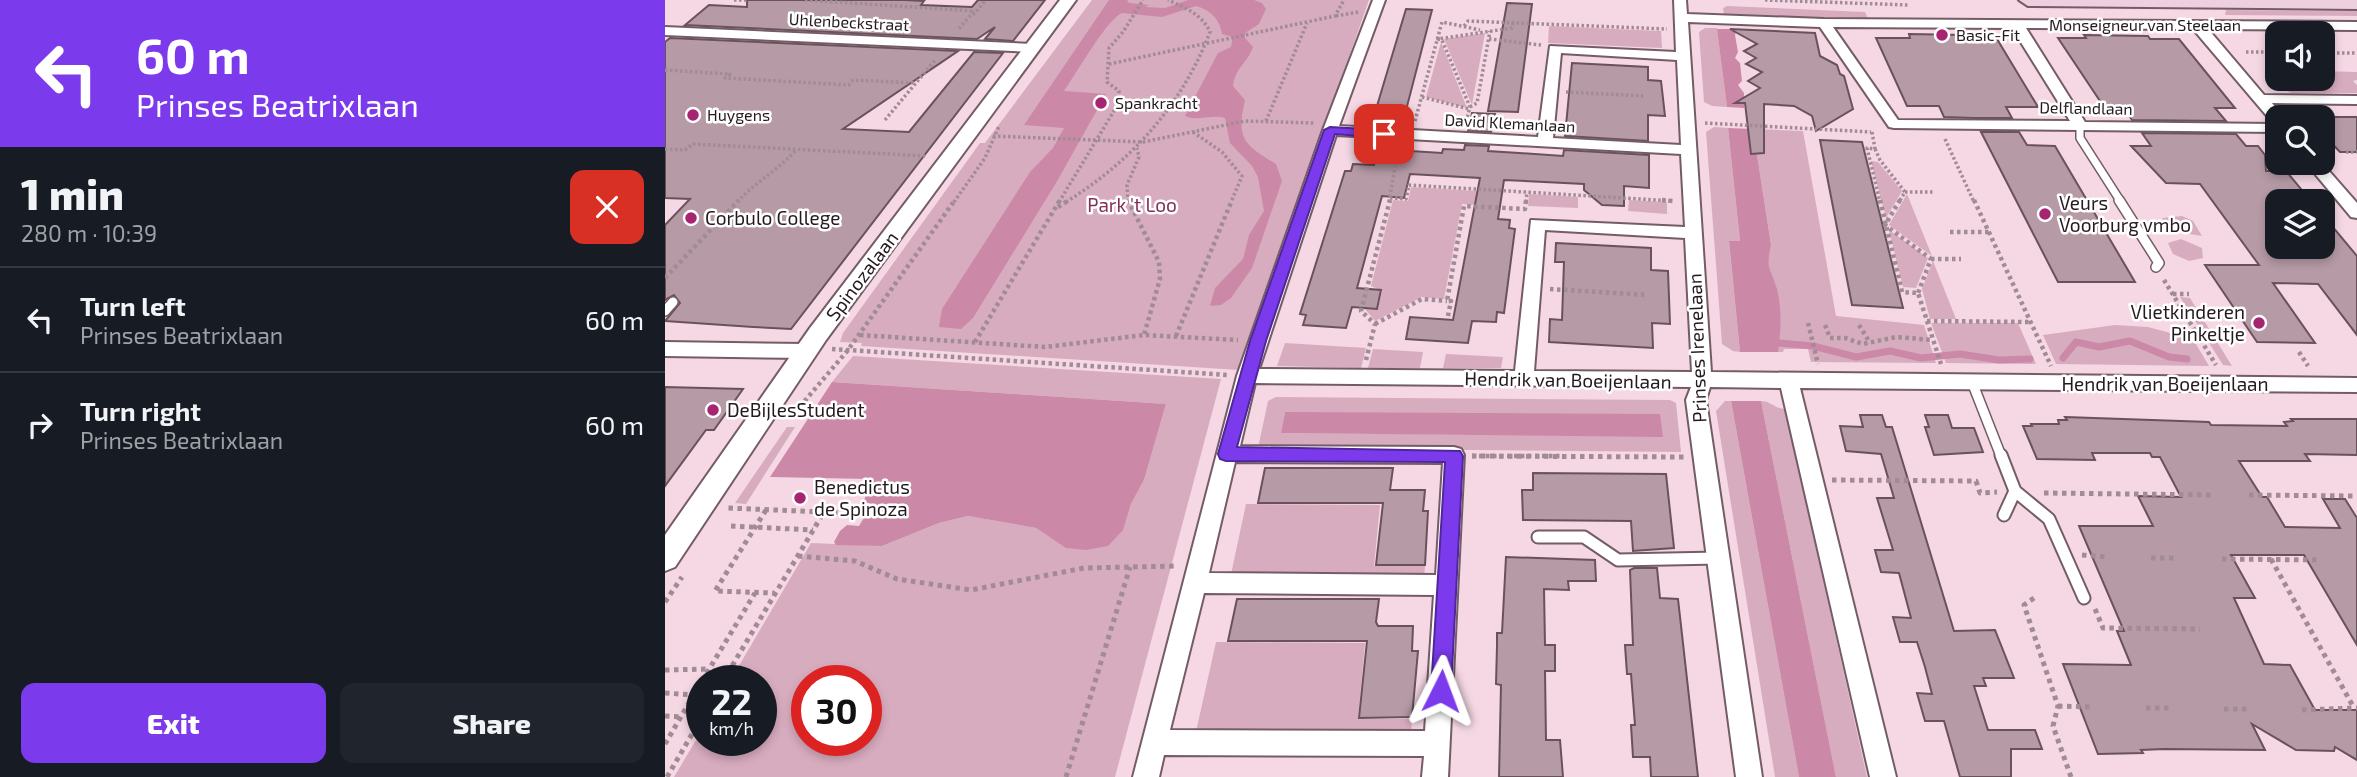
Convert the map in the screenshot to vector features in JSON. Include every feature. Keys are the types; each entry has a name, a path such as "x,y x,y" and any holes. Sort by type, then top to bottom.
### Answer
{"main road":[{"name":"Monseigneur van Steelaan","path":"2028,0 2357,4"}],"street":[{"name":"Spinozalaan","path":"665,558 806,351 1068,0"},
{"path":"1146,777 1247,376 1331,127 1379,0"},
{"name":"Prinses Irenelaan","path":"1680,0 1702,381 1696,400 1749,777"},
{"path":"1824,23 1894,124"},
{"name":"Monseigneur van Steelaan","path":"1681,24 2357,26"},
{"path":"2017,25 2080,126"},
{"path":"2197,25 2265,105"},
{"name":"Uhlenbeckstraat","path":"665,31 1032,48"},
{"path":"1545,142 1555,49 1683,56"},
{"path":"2260,99 2357,100"},
{"name":"Delflandlaan","path":"1894,124 2265,128"},
{"name":"David Klemanlaan","path":"1331,127 1463,140 1687,150"},
{"path":"2324,175 2357,213"},
{"path":"1524,379 1537,224 1693,233"},
{"path":"665,349 806,351"},
{"name":"Hendrik van Boeijenlaan","path":"1247,376 2357,385"},
{"path":"1789,380 1883,777"},
{"path":"1226,454 1454,456 1436,777"},
{"path":"1198,575 1447,585"},
{"path":"1154,742 1438,744"}],"lane":[{"path":"2080,126 2080,138 2159,263 2156,267"},
{"path":"665,311 673,302"},
{"path":"1972,382 2015,491 2049,519 2084,598"},
{"path":"2004,515 2015,491"},
{"path":"1538,537 1584,537 1618,560 1718,558"}],"path":[{"path":"734,0 749,0"},
{"path":"805,0 974,11 885,120"},
{"path":"947,45 986,0"},
{"path":"1058,207 1143,142 1173,104 1206,45 1210,32 1207,23 1168,0"},
{"path":"1109,64 1335,16 1344,0"},
{"path":"1899,0 1901,5"},
{"path":"975,342 1117,106 1119,91 1107,82 1109,48 1142,2"},
{"path":"1411,136 1442,22 1485,32"},
{"path":"1464,26 1468,22 1681,24"},
{"path":"1266,121 1307,23"},
{"path":"1438,38 1511,28 1513,23"},
{"path":"1422,97 1469,108 1477,103 1490,31"},
{"path":"1438,38 1442,40 1469,108 1463,140"},
{"path":"1489,39 1545,45"},
{"path":"2246,52 2265,52"},
{"path":"2335,53 2357,53"},
{"path":"665,70 730,74 726,78 849,85 853,80 916,83"},
{"path":"1551,92 1645,96"},
{"path":"996,135 1143,142 1245,121 1331,127"},
{"path":"1687,122 1872,132 1879,132 1894,124"},
{"name":"Spinozalaan","path":"1000,123 985,158 848,350 1247,376"},
{"path":"1938,124 2059,383"},
{"path":"1177,336 1242,176 1222,152 1193,132"},
{"path":"1872,132 1880,160 1905,192"},
{"path":"665,149 685,150 693,144 951,157"},
{"path":"1137,148 1139,157 1127,185 1128,202 1159,262 1160,279 1144,335"},
{"path":"1875,149 1867,148 1902,292 1918,293"},
{"path":"665,278 757,181 784,163 796,149"},
{"path":"2346,152 2357,152"},
{"path":"1375,324 1361,311 1390,198 1395,167"},
{"path":"1390,198 1406,199 1409,186 1691,202"},
{"path":"1447,301 1464,206 1525,209 1527,192"},
{"path":"1905,192 1933,192"},
{"path":"1885,225 1905,192"},
{"path":"1885,225 1931,259 1961,259"},
{"path":"1950,232 1989,232"},
{"path":"1931,259 1918,293 1941,363"},
{"path":"2156,267 2229,384"},
{"path":"1531,288 1647,295"},
{"path":"2173,294 2189,294"},
{"path":"1361,378 1375,324 1422,299 1451,301 1448,316"},
{"path":"1927,321 2031,322"},
{"path":"1808,323 1813,352"},
{"path":"1859,324 1870,343"},
{"path":"1825,325 1831,341 1845,338 1863,344 1896,337 1933,340"},
{"path":"859,335 1045,347 1144,335 1258,341"},
{"path":"1454,456 1703,457"},
{"path":"1831,480 1976,481 1980,493 2015,491 2215,495"},
{"path":"2249,495 2357,496"},
{"path":"728,508 857,513"},
{"path":"766,510 715,591 775,593"},
{"path":"732,665 824,512"},
{"path":"731,526 813,530"},
{"path":"797,556 855,561 897,579 971,590 1018,583 1084,568 1130,567 1198,575"},
{"path":"2151,558 2175,558"},
{"path":"2222,559 2321,560"},
{"path":"2271,559 2356,708 2302,710"},
{"path":"1066,777 1130,567"},
{"path":"711,665 755,593"},
{"path":"2034,598 2024,605 2058,706 2053,726 2071,777"},
{"path":"2084,598 2092,604 2102,628 2200,629"},
{"path":"665,670 686,668"},
{"path":"665,694 686,695"},
{"path":"2058,706 2092,707"},
{"path":"2146,708 2172,708"},
{"path":"665,744 686,709"},
{"path":"2224,709 2248,709"},
{"path":"665,716 681,717"},
{"path":"667,777 686,744"}],"green space":[{"name":"Park 't Loo","path":"1092,0 1369,0 1239,370 861,346 862,343 840,342 843,333 980,143 985,143"},
{"path":"1727,6 1865,12 1868,19 1724,14 1723,8"},
{"path":"2226,10 2357,11 2357,16 2225,15"},
{"path":"1549,26 1661,31 1662,48 1548,43"},
{"path":"1705,28 1717,28 1727,107 1712,106 1704,102 1699,32"},
{"path":"1485,33 1472,105 1444,39"},
{"path":"1441,42 1467,108 1426,97"},
{"path":"2335,71 2357,72 2357,80 2353,81 2357,85 2357,93 2287,91 2335,91"},
{"path":"1714,127 1728,128 1740,241 1729,242 1740,352 1722,344 1706,132"},
{"path":"1753,129 1803,131 1836,316 1924,325 1936,363 1811,362 1808,349 1784,349 1783,352 1778,352 1776,286 1769,276 1767,261 1771,245"},
{"path":"1871,161 1878,162 1902,191 1886,218"},
{"path":"1411,187 1478,191 1475,205 1462,204 1444,299 1422,297 1375,321 1365,309 1378,308 1382,291 1371,286 1393,200 1408,201"},
{"path":"1529,194 1578,197 1578,208 1528,206"},
{"path":"1907,194 1930,251 1932,256 1889,225"},
{"path":"1629,200 1667,202 1667,214 1628,211"},
{"path":"2182,216 2193,221 2202,236 2172,231 2161,225 2163,218"},
{"path":"1889,230 1928,258 1916,288 1903,287"},
{"path":"2181,239 2202,248 2203,258 2189,261 2173,254 2168,243"},
{"path":"1933,261 1956,319 1930,319 1922,289"},
{"path":"2180,297 2190,298 2232,366 2223,365"},
{"path":"1931,323 2018,323 2036,364 1946,363"},
{"path":"2115,325 2148,327 2193,339 2209,366 2056,364 2043,335"},
{"path":"1285,343 1366,348 1361,368 1277,366"},
{"path":"1373,349 1423,352 1420,368 1368,368"},
{"path":"1446,354 1503,357 1501,368 1443,368"},
{"path":"853,356 1221,379 1115,777 674,777 687,756 777,756 777,665 739,665 811,543 882,546 939,523 968,516 1036,528 1067,548 1122,530 1131,504 1144,480 1166,404 832,382"},
{"path":"1276,397 1670,400 1676,403 1681,452 1258,448 1268,401","holes":["1285,412 1663,436 1281,433"]},
{"path":"1725,401 1731,401 1799,777 1775,777 1716,411"},
{"path":"1761,401 1785,409 1867,777 1836,777"},
{"path":"787,427 795,427 746,504 735,503"},
{"path":"1246,504 1380,505 1374,566 1425,566 1424,579 1230,579"},
{"path":"1216,642 1365,643 1358,719 1412,719 1411,736 1195,736"}],"shaded area":[{"path":"1109,0 1127,0 1129,3 1149,5 1145,7 1165,8 1188,0 1254,0 1262,3 1266,9 1259,24 1245,33 1245,38 1253,47 1233,86 1245,100 1242,133 1245,140 1276,164 1282,181 1252,268 1231,298 1221,305 1210,306 1215,288 1243,259 1249,235 1264,211 1258,177 1252,166 1230,143 1225,118 1185,116 1218,53 1231,47 1233,37 1222,34 1214,16 1196,6 1162,17 1122,13 1100,36 1064,91 1106,94 1056,183 973,318 961,329 939,327 942,309 1030,172 1053,148 1064,128 1024,125"},
{"path":"1717,29 1737,29 1735,35 1738,52 1735,58 1740,63 1742,81 1738,85 1744,93 1744,108 1727,107"},
{"path":"1728,128 1753,129 1771,245 1769,265 1780,304 1778,352 1740,352 1729,241 1740,241"},
{"path":"832,382 1166,404 1144,480 1131,504 1123,530 1108,546 1086,550 1066,548 1036,528 968,516 939,523 882,546 836,545 834,542 840,531 847,525 859,526 872,504 864,502 869,479 770,477"},
{"path":"1731,401 1761,401 1836,777 1799,777"},
{"path":"1285,412 1660,414 1663,437 1281,433"}],"building":[{"path":"747,0 905,0 924,1 921,5 972,7 978,0 1045,0 1013,41 985,39 995,27 977,39 685,25 709,5 747,7"},
{"path":"1507,3 1532,4 1518,112 1488,111"},
{"path":"1406,9 1432,10 1404,118 1374,116"},
{"path":"1730,29 1815,33 1820,56 1837,65 1840,74 1844,76 1853,109 1816,131 1812,116 1794,106 1764,104 1764,153 1751,154 1745,103 1735,103 1760,88 1748,81 1762,72 1746,64 1756,58 1744,51 1757,44"},
{"path":"1909,34 1997,39 2038,107 2006,107 2012,118 1974,118 1944,117 1939,106 1907,106 1876,38 1910,38"},
{"path":"2084,35 2179,39 2235,108 2215,108 2226,121 2132,120 2124,107 2104,107 2058,38 2086,38"},
{"path":"670,38 958,51 843,129 909,132 974,52 1003,53 791,329 665,321 680,303 674,295 665,300 665,225 690,199 665,198 665,42"},
{"path":"1572,63 1648,67 1648,80 1661,81 1665,116 1648,115 1648,141 1565,136"},
{"path":"1472,113 1495,114 1491,132 1468,131"},
{"path":"2335,117 2357,117 2357,152 2340,152 2335,147"},
{"path":"1981,132 2019,132 2027,145 2055,146 2135,282 2058,282"},
{"path":"2142,133 2236,134 2246,146 2258,146 2265,155 2265,175 2289,175 2301,189 2265,189 2265,259 2335,259 2335,230 2357,256 2357,335 2318,284 2273,283 2315,343 2257,342 2205,265 2259,265 2200,184 2166,183 2131,146 2151,146"},
{"path":"1820,140 1862,142 1903,308 1852,305"},
{"path":"1465,145 1489,146 1488,151 1563,156 1564,150 1649,155 1649,188 1624,186 1624,206 1602,205 1584,190 1584,184 1504,180 1498,219 1510,220 1509,228 1515,229 1504,313 1497,312 1496,322 1472,321 1468,343 1406,339 1410,317 1453,320 1480,178 1410,174 1404,198 1382,196 1357,288 1381,290 1377,309 1352,307 1346,328 1303,325 1306,315 1300,314 1345,171 1351,171 1353,164 1374,165 1379,149 1442,153 1443,149 1464,150"},
{"path":"1556,243 1651,248 1651,270 1668,271 1670,324 1652,323 1653,348 1549,342 1550,319 1562,320 1564,262 1555,262"},
{"path":"665,387 743,389 714,430 706,430 665,486"},
{"path":"1860,415 1882,415 1886,427 1892,427 1954,631 1995,630 2014,678 1983,678 1986,686 1974,686 1988,730 2035,730 2042,749 2011,749 2011,777 1960,777 1944,721 1925,721 1917,693 1932,694 1925,667 1917,642 1900,642 1893,617 1911,618 1899,573 1881,572 1875,550 1893,550 1877,498 1894,498 1881,454 1846,451 1840,426 1863,427"},
{"path":"1925,415 1948,415 1952,428 1974,428 1983,452 1934,455 1925,427 1929,427"},
{"path":"2065,417 2287,426 2284,422 2293,421 2291,419 2357,419 2357,455 2305,454 2310,461 2239,461 2262,497 2267,497 2285,527 2340,528 2323,499 2345,499 2357,518 2357,645 2304,555 2231,555 2255,598 2234,598 2264,664 2290,665 2315,710 2357,710 2357,760 2335,747 2334,751 2296,750 2252,724 2265,750 2164,749 2141,750 2143,753 2098,754 2063,664 2131,665 2117,631 2124,631 2079,526 2153,526 2138,496 2181,497 2160,457 2152,457 2150,453 2092,453 2095,460 2037,459 2023,426 2059,424 2058,420 2067,420"},
{"path":"1265,468 1393,468 1390,490 1425,490 1423,511 1428,511 1425,565 1376,565 1383,503 1258,503"},
{"path":"1533,473 1666,474 1674,548 1633,551 1631,521 1523,520 1522,490 1533,490"},
{"path":"1506,557 1595,560 1596,581 1568,581 1569,590 1544,589 1545,645 1555,645 1555,671 1545,671 1546,740 1560,740 1563,777 1499,777 1501,685 1496,684 1497,633 1502,633"},
{"path":"1657,568 1660,598 1678,599 1698,777 1651,777 1650,757 1633,757 1631,725 1635,725 1631,674 1627,674 1625,645 1633,645 1630,570"},
{"path":"1237,599 1379,599 1376,622 1378,626 1413,626 1412,651 1418,651 1412,717 1359,718 1367,641 1228,641"}],"waterway":[{"path":"2063,358 2076,342 2099,347 2130,341 2169,357 2187,359"},
{"path":"1779,343 1813,346 1856,357 1890,351 1921,358 1960,354 1999,360 2030,359"}],"place":[{"name":"Basic-Fit","path":"1942,35"},
{"name":"Spankracht","path":"1101,103"},
{"name":"Huygens","path":"693,115"},
{"name":"Veurs Voorburg vmbo","path":"2045,214"},
{"name":"Corbulo College","path":"691,218"},
{"name":"Vlietkinderen Pinkeltje","path":"2259,323"},
{"name":"DeBijlesStudent","path":"713,410"},
{"name":"Benedictus de Spinoza","path":"800,498"}],"route":[{"path":"1384,134 1330,130 1258,341 1226,454 1454,456 1441,691"}]}
